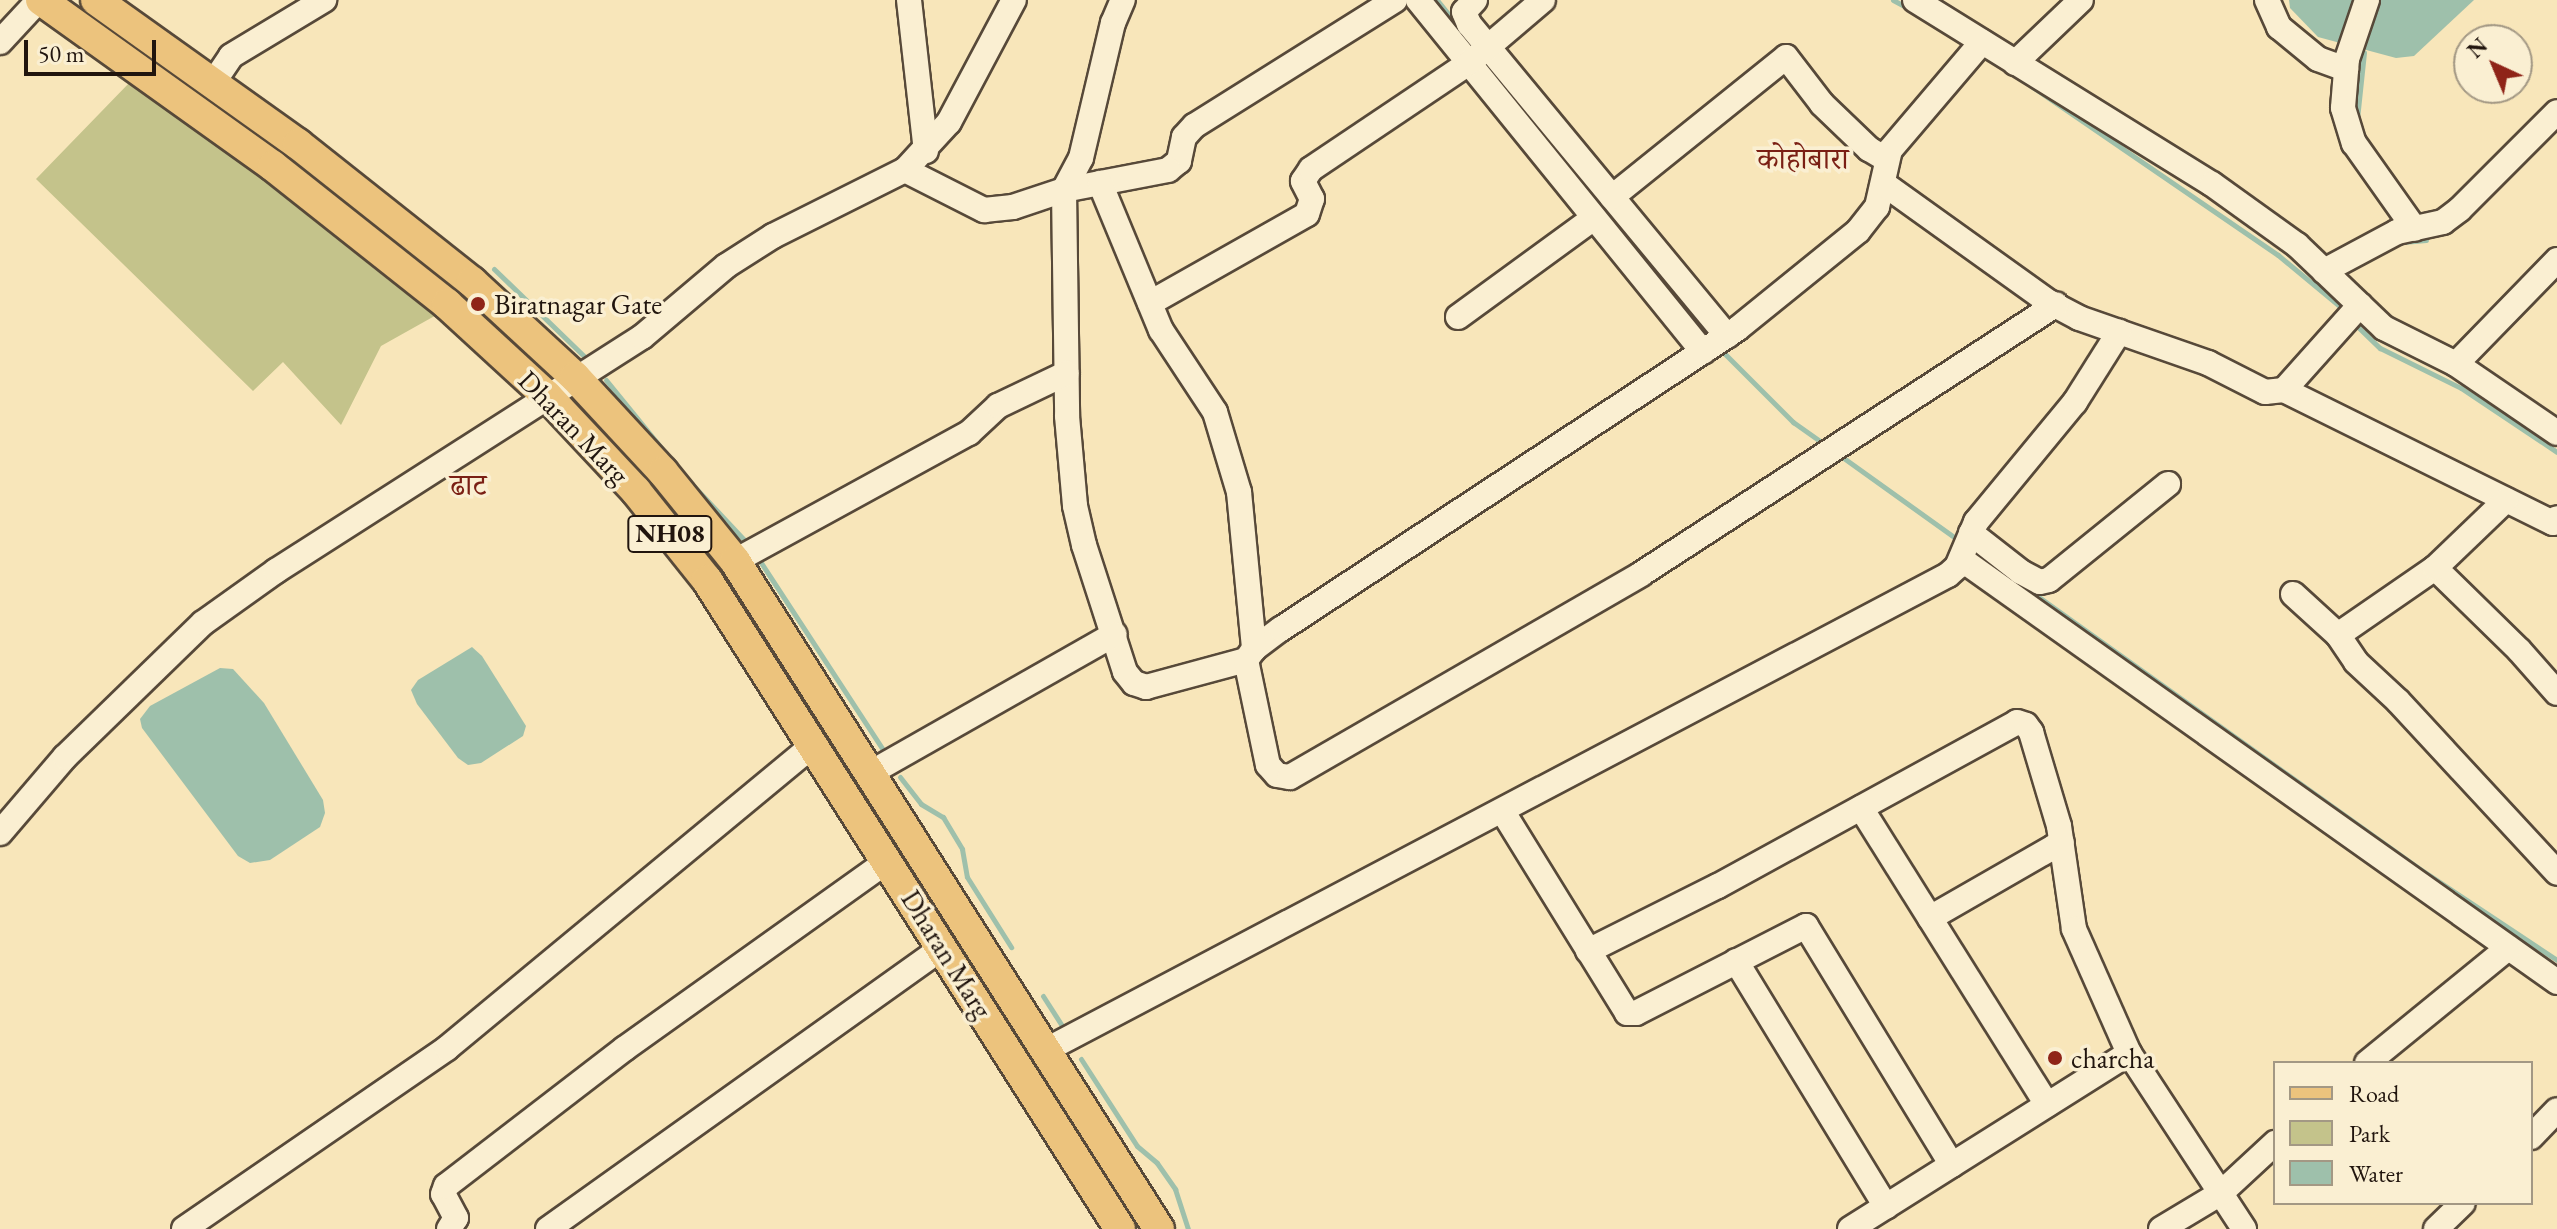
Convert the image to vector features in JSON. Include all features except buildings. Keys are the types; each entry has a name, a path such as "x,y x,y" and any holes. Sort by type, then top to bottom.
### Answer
{"main road":[{"name":"Dharan Marg","path":"40,0 273,166 447,304 547,396 636,491 707,580 1120,1229"},
{"name":"Dharan Marg","path":"96,0 298,144 472,282 575,377 663,472 735,561 872,772 1159,1229"}],"street":[{"path":"0,42 40,0"},
{"path":"213,83 231,56 324,0"},
{"path":"909,0 926,151"},
{"path":"0,833 65,757 203,623 276,571 642,337 726,266 773,236 905,170 926,151 956,112 1014,0"},
{"path":"1123,0 1113,23 1081,158 1064,190 1067,373 1075,506 1084,545 1125,672 1134,683 1146,687 1250,654 1727,336 1858,231 1877,207 1887,160 1900,135 1982,42"},
{"path":"905,170 984,210 1013,207 1064,190 1175,166 1184,137 1194,126 1395,0"},
{"path":"1418,0 1703,352"},
{"path":"1475,0 1467,8 1465,17 1727,336"},
{"path":"1150,303 1307,214 1313,203 1303,181 1311,169 1469,63 1543,0"},
{"path":"1915,0 2212,184 2297,245 2384,328 2456,364 2557,433"},
{"path":"2015,63 2081,0"},
{"path":"2267,0 2279,27 2318,59 2346,64"},
{"path":"2365,6 2346,64 2343,108 2354,143 2415,229"},
{"path":"1612,197 1786,57 1822,104 1869,149 1887,160"},
{"path":"2324,271 2397,232 2443,222 2460,209 2557,112"},
{"path":"1100,183 1161,330 1215,412 1239,492 1250,654 1268,765 1277,775 1290,777 1641,574 2056,305"},
{"path":"1884,184 2079,318 2208,363 2265,392 2284,390 2553,523 2557,518"},
{"path":"1458,317 1594,218"},
{"path":"2456,364 2557,260"},
{"path":"2284,390 2360,305"},
{"path":"1046,1050 1948,575 1961,559 1976,522 2075,402 2119,332"},
{"path":"735,561 969,433 998,406 1067,373"},
{"path":"1971,533 2021,572 2040,582 2049,580 2168,484"},
{"path":"2338,635 2435,568 2506,500"},
{"path":"1961,559 2557,982"},
{"path":"2435,568 2519,650 2557,693"},
{"path":"2293,594 2338,635 2356,662 2398,701 2557,873"},
{"path":"872,772 1115,634"},
{"path":"1588,951 1718,886 2017,722 2031,732 2062,842 2074,929 2129,1053 2244,1229"},
{"path":"184,1229 447,1048 814,744"},
{"path":"1861,808 2047,1105"},
{"path":"1503,812 1615,997 1631,1014 1806,926 1952,1165"},
{"path":"1930,918 2062,842"},
{"path":"449,1229 456,1218 443,1194 446,1186 624,1049 888,861"},
{"path":"548,1229 943,947"},
{"path":"2369,1061 2508,948"},
{"path":"1736,961 1886,1207"},
{"path":"1850,1229 2129,1053"},
{"path":"2533,1135 2557,1110"},
{"path":"2161,1229 2221,1193 2273,1145"},
{"path":"2436,1229 2461,1205"}],"green space":[{"path":"163,48 198,94 265,120 481,290 381,346 341,425 283,362 253,391 36,179"}],"water":[{"path":"2289,0 2474,0 2414,56 2396,58 2318,37 2290,8"},
{"path":"472,647 482,656 526,726 523,736 481,763 468,765 458,758 417,704 411,690 418,680"},
{"path":"220,668 233,669 264,703 323,800 325,813 320,827 270,860 250,863 238,856 142,728 140,719 150,706"}],"waterway":[{"path":"1437,0 1459,27"},
{"path":"1893,0 1910,9"},
{"path":"2357,119 2364,52"},
{"path":"2031,86 2278,255 2343,309"},
{"path":"1548,138 1709,338"},
{"path":"2403,242 2426,240"},
{"path":"494,269 586,358"},
{"path":"2359,328 2380,348 2461,388 2557,452"},
{"path":"1719,348 1793,422 1827,446"},
{"path":"606,380 671,460"},
{"path":"1845,459 1961,542"},
{"path":"688,480 748,544"},
{"path":"1979,555 1991,564"},
{"path":"760,561 885,753"},
{"path":"2019,583 2417,867 2557,960"},
{"path":"900,777 921,804 943,817 962,849 967,877 1011,947"},
{"path":"1043,996 1066,1032"},
{"path":"1081,1059 1137,1146 1157,1163 1175,1189 1188,1229"}],"place":[{"name":"Biratnagar Gate","path":"478,304"},
{"name":"charcha","path":"2055,1058"}],"district":[{"name":"कोहोबारा","path":"1803,159"},
{"name":"ढाट","path":"468,485"}]}
